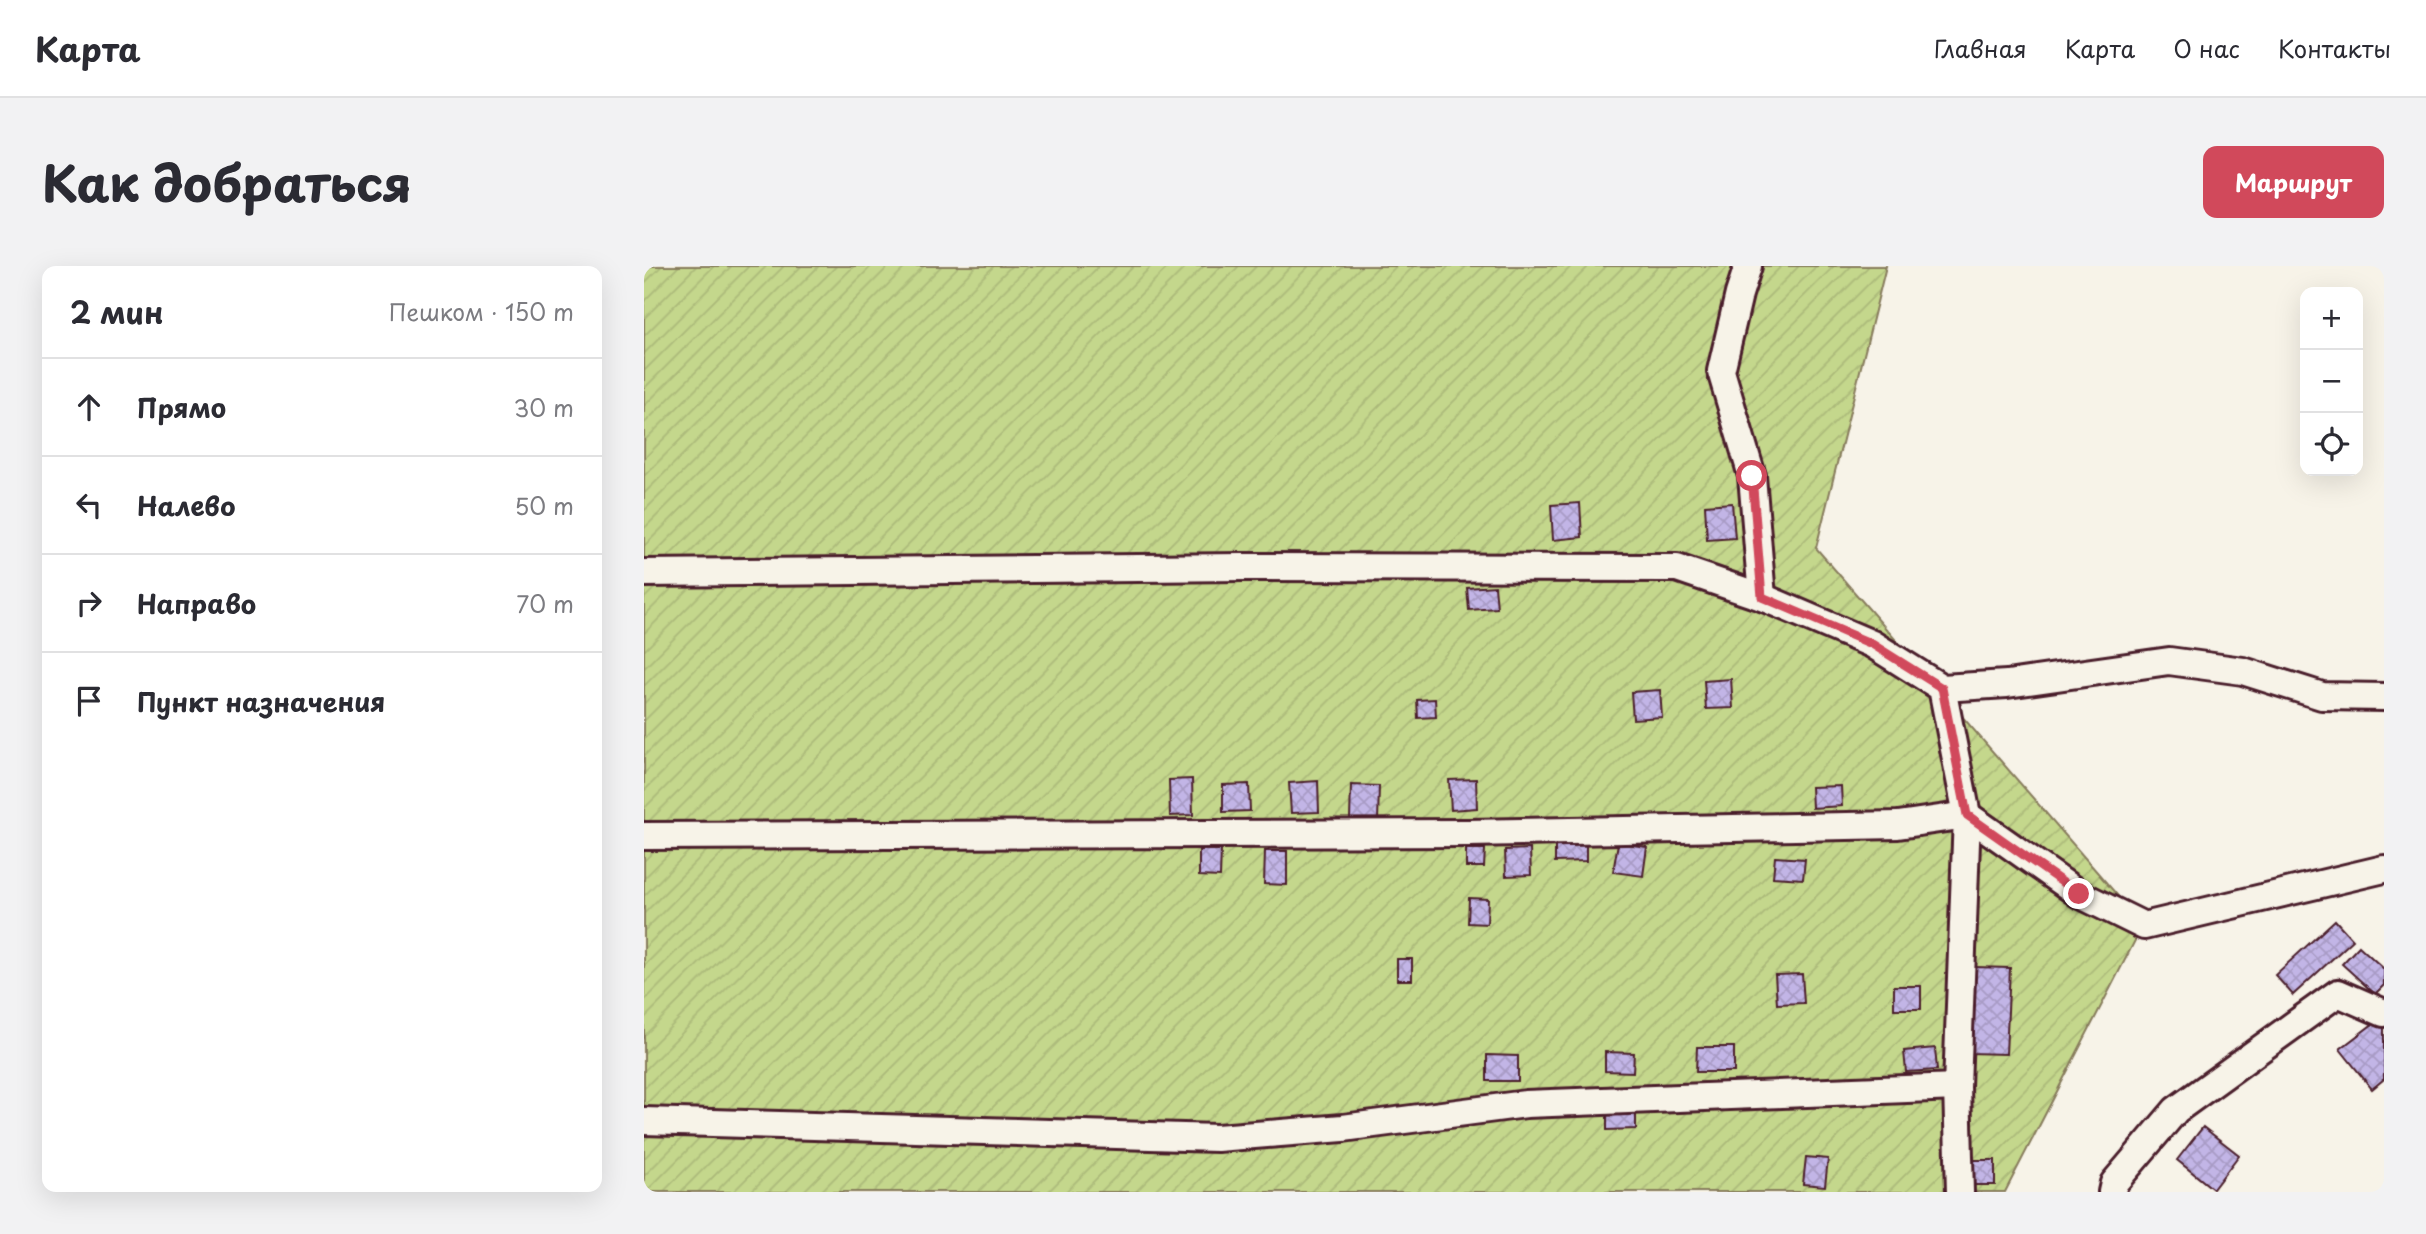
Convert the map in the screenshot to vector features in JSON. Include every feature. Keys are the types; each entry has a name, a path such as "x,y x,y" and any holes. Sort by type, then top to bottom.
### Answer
{"street":[{"path":"1748,266 1721,371 1752,476 1762,597"},
{"path":"644,573 1242,567 1677,568 1762,597 1872,644 1942,688 2007,684 2169,661 2243,671 2322,696 2384,697"},
{"path":"1942,688 1967,815 1957,1087 1960,1192"},
{"path":"644,836 1482,833 1898,825 1967,815 2079,894 2144,926 2384,869"},
{"path":"2112,1192 2114,1184 2176,1110 2338,993 2384,1013"},
{"path":"644,1121 1217,1138 1343,1128 1527,1104 1957,1087"}],"green space":[{"path":"644,266 1886,266 1816,548 2143,925 2005,1192 644,1192"}],"building":[{"path":"1580,503 1582,537 1553,540 1551,505"},
{"path":"1732,503 1735,538 1707,540 1705,505"},
{"path":"1495,586 1497,608 1469,610 1467,588"},
{"path":"1731,679 1733,708 1706,709 1704,681"},
{"path":"1660,690 1662,717 1633,719 1631,692"},
{"path":"1435,699 1436,717 1418,718 1417,700"},
{"path":"1192,779 1193,815 1170,816 1169,780"},
{"path":"1476,779 1477,808 1451,810 1449,780"},
{"path":"1318,781 1319,812 1291,813 1289,783"},
{"path":"1249,784 1250,811 1223,812 1223,785"},
{"path":"1351,785 1379,786 1378,821 1350,820"},
{"path":"1841,786 1842,806 1812,808 1811,787"},
{"path":"1555,841 1586,841 1586,861 1555,862"},
{"path":"1618,843 1647,847 1643,876 1613,872"},
{"path":"1466,849 1485,849 1484,867 1466,867"},
{"path":"1530,849 1531,875 1506,876 1505,850"},
{"path":"1199,850 1221,850 1220,877 1199,876"},
{"path":"1265,851 1287,851 1287,885 1264,884"},
{"path":"1775,857 1805,859 1803,879 1773,877"},
{"path":"1469,898 1488,899 1487,924 1468,923"},
{"path":"2335,920 2353,940 2293,995 2275,975"},
{"path":"2359,946 2384,969 2384,985 2375,994 2342,964"},
{"path":"1397,959 1412,959 1412,980 1397,980"},
{"path":"1974,967 2010,968 2006,1054 1970,1053"},
{"path":"1802,974 1804,1003 1777,1004 1775,975"},
{"path":"1894,986 1921,986 1921,1009 1894,1009"},
{"path":"2378,1020 2384,1028 2384,1079 2372,1089 2340,1049"},
{"path":"1697,1047 1734,1047 1734,1072 1696,1072"},
{"path":"1935,1048 1937,1070 1906,1072 1904,1051"},
{"path":"1605,1052 1634,1053 1633,1072 1605,1071"},
{"path":"1487,1055 1518,1056 1518,1081 1487,1081"},
{"path":"1636,1108 1636,1129 1607,1130 1607,1109"},
{"path":"2203,1127 2239,1155 2213,1189 2177,1160"},
{"path":"1806,1157 1828,1159 1825,1186 1803,1184"},
{"path":"1971,1160 1995,1160 1995,1185 1971,1185"}],"route":[{"path":"1752,476 1762,597 1872,644 1942,688 1967,815 2079,894"}]}
